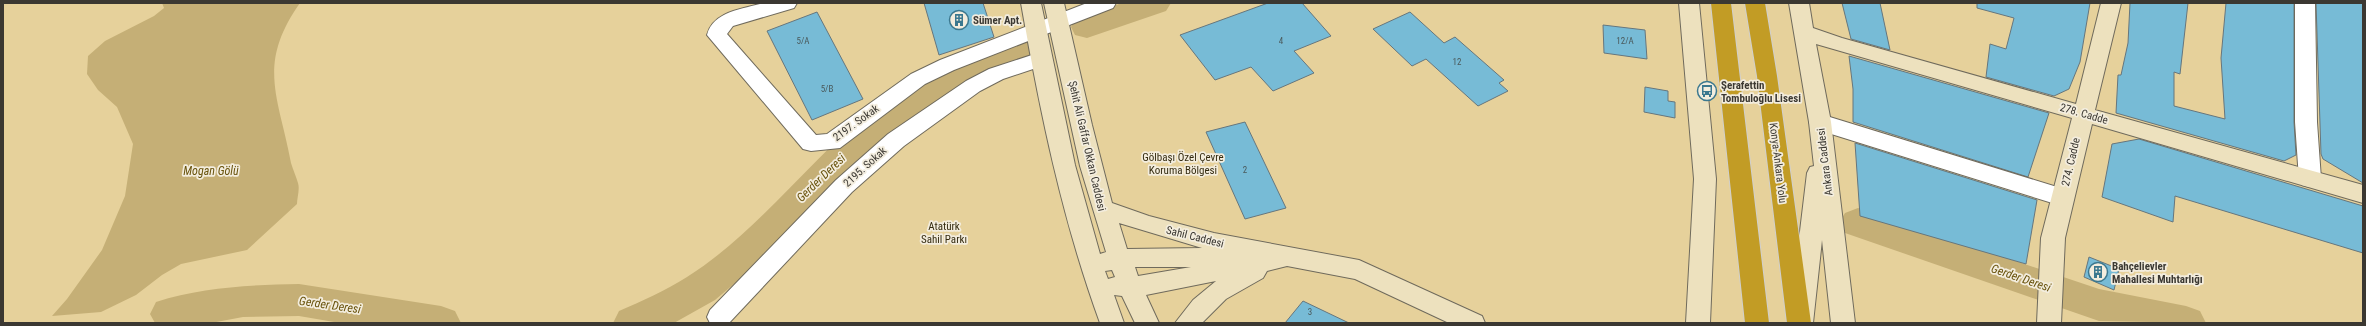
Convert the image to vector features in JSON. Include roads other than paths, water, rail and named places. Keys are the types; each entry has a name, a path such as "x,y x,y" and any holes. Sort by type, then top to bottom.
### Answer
{"highway":[{"path":"1721,3 1757,323"},
{"name":"Konya-Ankara Yolu","path":"1755,3 1800,323"}],"street":[{"name":"2197. Sokak","path":"787,3 726,21 719,27 717,35 810,143 832,142 902,89 925,75 947,64 1036,30"},
{"path":"1031,3 1060,149 1090,264 1112,323"},
{"path":"1036,30 1056,12 1106,3"},
{"name":"Ankara Caddesi","path":"1799,3 1821,128 1843,323"},
{"name":"274. Cadde","path":"2049,323 2053,238 2110,3"},
{"path":"2305,3 2306,122 2310,179"},
{"path":"1689,4 1705,179 1698,323"},
{"name":"Şehit Ali Gaffar Okkan Caddesi","path":"1056,12 1102,208 1129,286 1148,323"},
{"name":"278. Cadde","path":"1805,32 1834,43 2363,194"},
{"name":"2195. Sokak","path":"719,317 844,186 896,140 973,86 996,74 1041,59"},
{"path":"1800,323 1821,128 2062,197"},
{"name":"Sahil Caddesi","path":"1102,208 1201,239 1359,270 1473,323"},
{"path":"1090,264 1107,261 1117,253 1292,257"},
{"path":"1090,264 1103,280 1116,286 1129,286 1148,285 1292,257"},
{"path":"1187,323 1206,303 1225,287 1241,277 1292,257"}],"water":[{"name":"Mogan Gölü","path":"162,3 300,3 286,25 278,45 274,82 291,163 299,185 297,204 247,250 181,264 162,275 136,295 101,312 52,316 67,299 102,250 125,196 133,144 117,107 98,90 87,74 88,56 105,41 154,16 164,8"}],"waterway":[{"name":"Gerder Deresi","path":"1087,27 1155,3"},
{"name":"Gerder Deresi","path":"633,323 668,308 701,288 732,265 788,213 870,131 904,104 940,82 980,64 1020,49"},
{"name":"Gerder Deresi","path":"1858,223 2099,305 2186,323"},
{"name":"Gerder Deresi","path":"170,314 243,301 299,300 441,323"}],"place":[{"name":"Sümer Apt.","path":"959,20"},
{"name":"Şerafettin Tombuloğlu Lisesi","path":"1707,91"},
{"name":"Bahçelievler Mahallesi Muhtarlığı","path":"2098,272"}],"park label":[{"name":"Gölbaşı Özel Çevre Koruma Bölgesi","path":"1183,163"},
{"name":"Atatürk Sahil Parkı","path":"944,232"}]}
